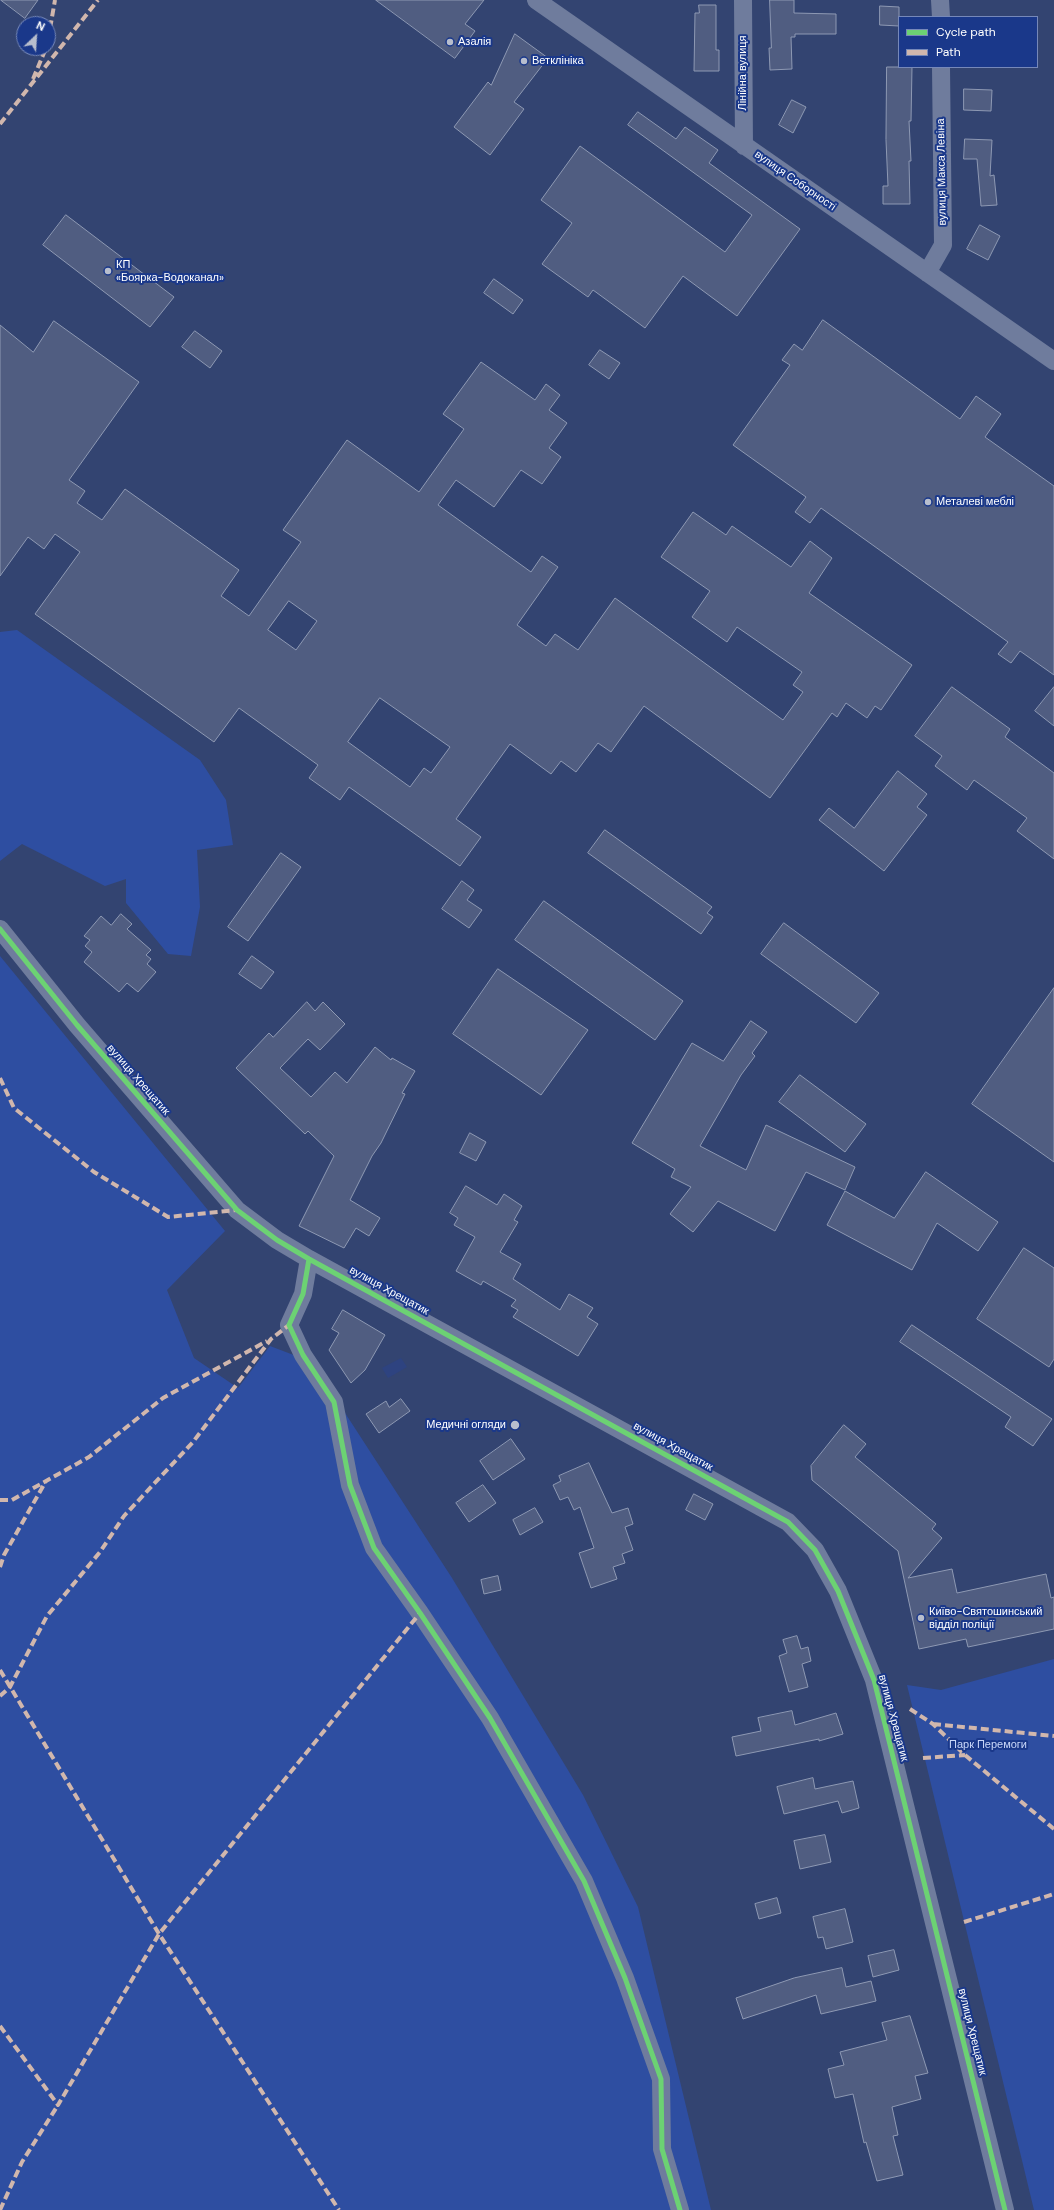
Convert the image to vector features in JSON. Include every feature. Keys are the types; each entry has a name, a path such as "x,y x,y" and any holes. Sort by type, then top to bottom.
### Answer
{"street":[{"name":"Лінійна вулиця","path":"743,0 744,146"},
{"path":"940,0 940,16"},
{"name":"вулиця Соборності","path":"540,2 744,146 1054,361"},
{"name":"вулиця Макса Левіна","path":"927,273 943,245 941,68"},
{"name":"вулиця Хрещатик","path":"0,929 77,1025 237,1210 277,1240 309,1259 788,1522 815,1550 838,1591 874,1680 1006,2210"},
{"path":"309,1259 303,1294 289,1325 303,1355 334,1402 350,1485 374,1548 420,1613 490,1718 584,1882 625,1978 661,2079 662,2149 680,2210"}],"green space":[{"path":"17,630 200,760 226,800 233,845 197,850 200,907 191,956 168,954 126,903 126,879 105,886 22,844 0,861 0,632"},
{"path":"0,956 225,1231 167,1290 194,1358 238,1388 270,1346 312,1362 452,1578 583,1795 638,1907 711,2210 0,2210"},
{"name":"Парк Перемоги","path":"1054,1659 1054,2210 1034,2210 907,1685 941,1690"}],"shaded area":[{"path":"401,1358 407,1367 388,1378 382,1368"}],"building":[{"path":"1,0 38,0 26,16 22,16"},
{"name":"Азалія","path":"376,0 484,0 465,24 475,31 455,58"},
{"path":"770,0 794,0 794,13 836,14 836,34 795,34 795,37 791,37 792,69 770,70"},
{"path":"699,5 716,5 716,50 719,50 719,71 694,71 695,13 699,13"},
{"path":"880,6 899,7 898,26 880,25"},
{"path":"515,34 548,58 514,102 524,109 490,155 454,127 488,82 491,85"},
{"path":"887,67 912,68 911,121 909,121 911,161 909,161 910,204 883,204 883,186 888,186 886,140"},
{"path":"964,89 992,90 991,111 964,110"},
{"path":"792,100 806,107 793,133 779,125"},
{"path":"638,112 676,139 685,127 718,150 709,163 800,229 737,316 683,276 645,328 593,290 588,297 542,264 572,223 541,200 580,146 725,252 752,215 628,125"},
{"path":"965,139 992,140 990,176 994,175 997,205 981,206 977,159 964,159"},
{"name":"КП «Боярка-Водоканал»","path":"66,215 174,297 150,327 43,245"},
{"path":"980,225 1000,236 988,260 967,249"},
{"path":"494,279 523,300 513,314 484,293"},
{"name":"Металеві меблі","path":"823,320 960,419 976,396 1001,414 985,437 1054,486 1054,675 1020,651 1011,663 998,654 1008,642 821,508 810,523 795,512 806,497 733,445 790,365 782,360 794,344 802,350"},
{"path":"54,321 139,382 69,480 85,491 77,503 102,520 125,489 239,570 221,596 249,616 301,542 283,530 347,440 419,492 464,429 443,414 481,362 535,400 546,384 560,395 549,410 567,423 549,448 561,457 542,484 521,470 494,507 456,480 438,505 531,572 542,556 558,567 517,625 546,646 555,634 578,650 615,598 783,720 803,692 793,685 802,672 737,627 727,642 692,617 710,591 661,557 693,512 726,535 732,526 791,567 810,541 832,558 809,593 912,665 881,710 875,706 867,718 846,703 837,717 832,713 770,798 644,706 611,752 598,743 576,772 561,761 551,774 510,744 456,819 481,837 460,866 349,787 340,800 309,778 318,765 239,708 214,742 35,614 80,552 55,534 44,549 28,537 0,576 0,325 33,352","holes":["289,601 317,621 296,650 268,630","380,698 450,747 431,773 424,768 410,787 348,742"]},
{"path":"195,331 222,351 210,368 182,347"},
{"path":"600,350 620,363 609,379 589,365"},
{"path":"952,687 1010,729 1005,737 1054,773 1054,859 1017,831 1027,818 974,780 967,790 935,766 942,756 915,736"},
{"path":"1054,687 1054,726 1035,711"},
{"path":"898,771 927,794 917,807 927,815 884,871 819,820 829,808 854,828"},
{"path":"605,830 712,907 707,913 713,917 701,934 588,853"},
{"path":"281,853 301,867 248,941 228,927"},
{"path":"462,881 474,890 467,900 482,910 469,928 442,909"},
{"path":"544,901 683,1001 655,1040 515,940"},
{"path":"121,914 132,924 127,929 151,950 146,955 151,959 147,964 156,972 138,992 127,983 119,992 84,962 92,952 85,946 90,940 84,936 101,916 111,925"},
{"path":"784,923 879,993 856,1023 761,954"},
{"path":"252,956 274,972 261,989 239,974"},
{"path":"498,969 588,1030 541,1095 453,1034"},
{"path":"1054,988 1054,1162 972,1104"},
{"path":"307,1002 315,1011 323,1002 345,1024 320,1050 308,1039 280,1068 311,1097 335,1072 347,1083 375,1047 391,1060 392,1058 415,1071 402,1093 405,1094 381,1143 372,1156 350,1200 380,1218 369,1236 356,1228 344,1248 299,1226 334,1156 308,1131 305,1134 236,1068 269,1033 273,1037"},
{"path":"751,1021 767,1032 752,1053 755,1056 741,1075 700,1146 746,1170 766,1125 855,1167 845,1190 806,1172 775,1231 718,1201 693,1232 670,1214 691,1187 671,1177 675,1169 632,1143 692,1043 723,1061"},
{"path":"800,1075 866,1124 845,1152 779,1102"},
{"path":"470,1133 486,1142 476,1161 460,1153"},
{"path":"926,1172 998,1222 978,1251 937,1223 912,1270 827,1225 845,1191 894,1218"},
{"path":"466,1186 497,1205 504,1194 522,1206 514,1220 518,1222 500,1252 521,1264 513,1279 560,1310 569,1294 593,1308 587,1317 598,1324 578,1356 513,1317 518,1310 511,1306 516,1300 483,1281 481,1285 456,1271 475,1237 454,1225 458,1218 450,1213"},
{"path":"1024,1248 1054,1268 1054,1359 1049,1367 977,1319"},
{"path":"343,1310 385,1335 365,1370 351,1383 329,1350 339,1333 332,1329"},
{"path":"912,1325 1052,1419 1033,1446 1005,1427 1011,1417 900,1342"},
{"path":"401,1399 410,1411 379,1433 366,1414 386,1401 389,1407"},
{"path":"844,1425 866,1444 855,1457 936,1524 932,1529 942,1538 908,1578 952,1569 957,1593 1046,1574 1051,1598 1054,1597 1054,1629 968,1647 966,1639 919,1649 898,1551 812,1480 811,1466"},
{"path":"511,1439 525,1459 493,1480 480,1461"},
{"path":"589,1463 612,1513 628,1508 633,1524 625,1527 633,1550 622,1554 625,1563 613,1567 617,1579 591,1588 579,1553 594,1548 580,1507 574,1510 568,1497 560,1500 553,1485 561,1481 559,1476"},
{"path":"483,1485 496,1503 469,1522 456,1503"},
{"path":"694,1494 713,1504 705,1520 686,1510"},
{"path":"535,1508 543,1522 520,1535 513,1520"},
{"path":"498,1576 501,1590 484,1594 481,1580"},
{"path":"797,1636 801,1649 808,1647 811,1661 802,1664 808,1687 789,1692 779,1656 787,1653 783,1640"},
{"path":"792,1711 795,1725 836,1713 843,1734 819,1741 819,1739 736,1756 732,1737 761,1731 758,1718"},
{"path":"813,1778 815,1789 853,1781 859,1808 842,1813 838,1801 784,1814 777,1787"},
{"path":"825,1835 831,1862 800,1869 794,1841"},
{"path":"777,1898 781,1913 759,1919 755,1904"},
{"path":"845,1909 853,1942 826,1949 823,1937 818,1938 813,1917"},
{"path":"894,1950 899,1970 873,1977 868,1956"},
{"path":"842,1968 846,1987 871,1981 876,2001 821,2014 816,1995 743,2019 736,1998 794,1978"},
{"path":"910,2016 928,2073 915,2076 921,2099 892,2107 898,2135 893,2136 903,2175 877,2181 866,2142 864,2143 853,2094 835,2098 828,2069 844,2065 840,2052 887,2040 882,2023"}],"marked path":[{"path":"52,16 55,0"},
{"path":"0,124 98,0"},
{"path":"33,79 43,56"},
{"path":"0,1078 14,1108 94,1172 168,1217 237,1210"},
{"path":"0,1696 10,1687 47,1616 100,1552 124,1516 193,1442 271,1339 289,1325"},
{"path":"0,1500 12,1500 89,1457 163,1398 267,1341"},
{"path":"0,1567 4,1555 46,1481"},
{"path":"0,2026 58,2105 159,1934 420,1613"},
{"path":"0,1670 159,1934 339,2210"},
{"path":"910,1709 933,1724 965,1755 1054,1829"},
{"path":"933,1724 1054,1736"},
{"path":"923,1758 965,1755"},
{"path":"964,1922 1054,1894"},
{"path":"0,2210 22,2162 58,2105"}],"cycle path":[{"path":"0,929 77,1025 237,1210 277,1240 309,1259 788,1522 815,1550 838,1591 874,1680 1005,2210"},
{"path":"309,1259 303,1294 289,1325 303,1355 334,1402 350,1485 374,1548 420,1613 490,1718 584,1881 625,1978 661,2079 662,2149 680,2210"}],"place":[{"name":"Азалія","path":"450,42"},
{"name":"Ветклініка","path":"524,61"},
{"name":"КП «Боярка-Водоканал»","path":"108,271"},
{"name":"Металеві меблі","path":"928,502"},
{"name":"Медичні огляди","path":"515,1425"},
{"name":"Київо-Святошинський відділ поліції","path":"921,1618"}]}
